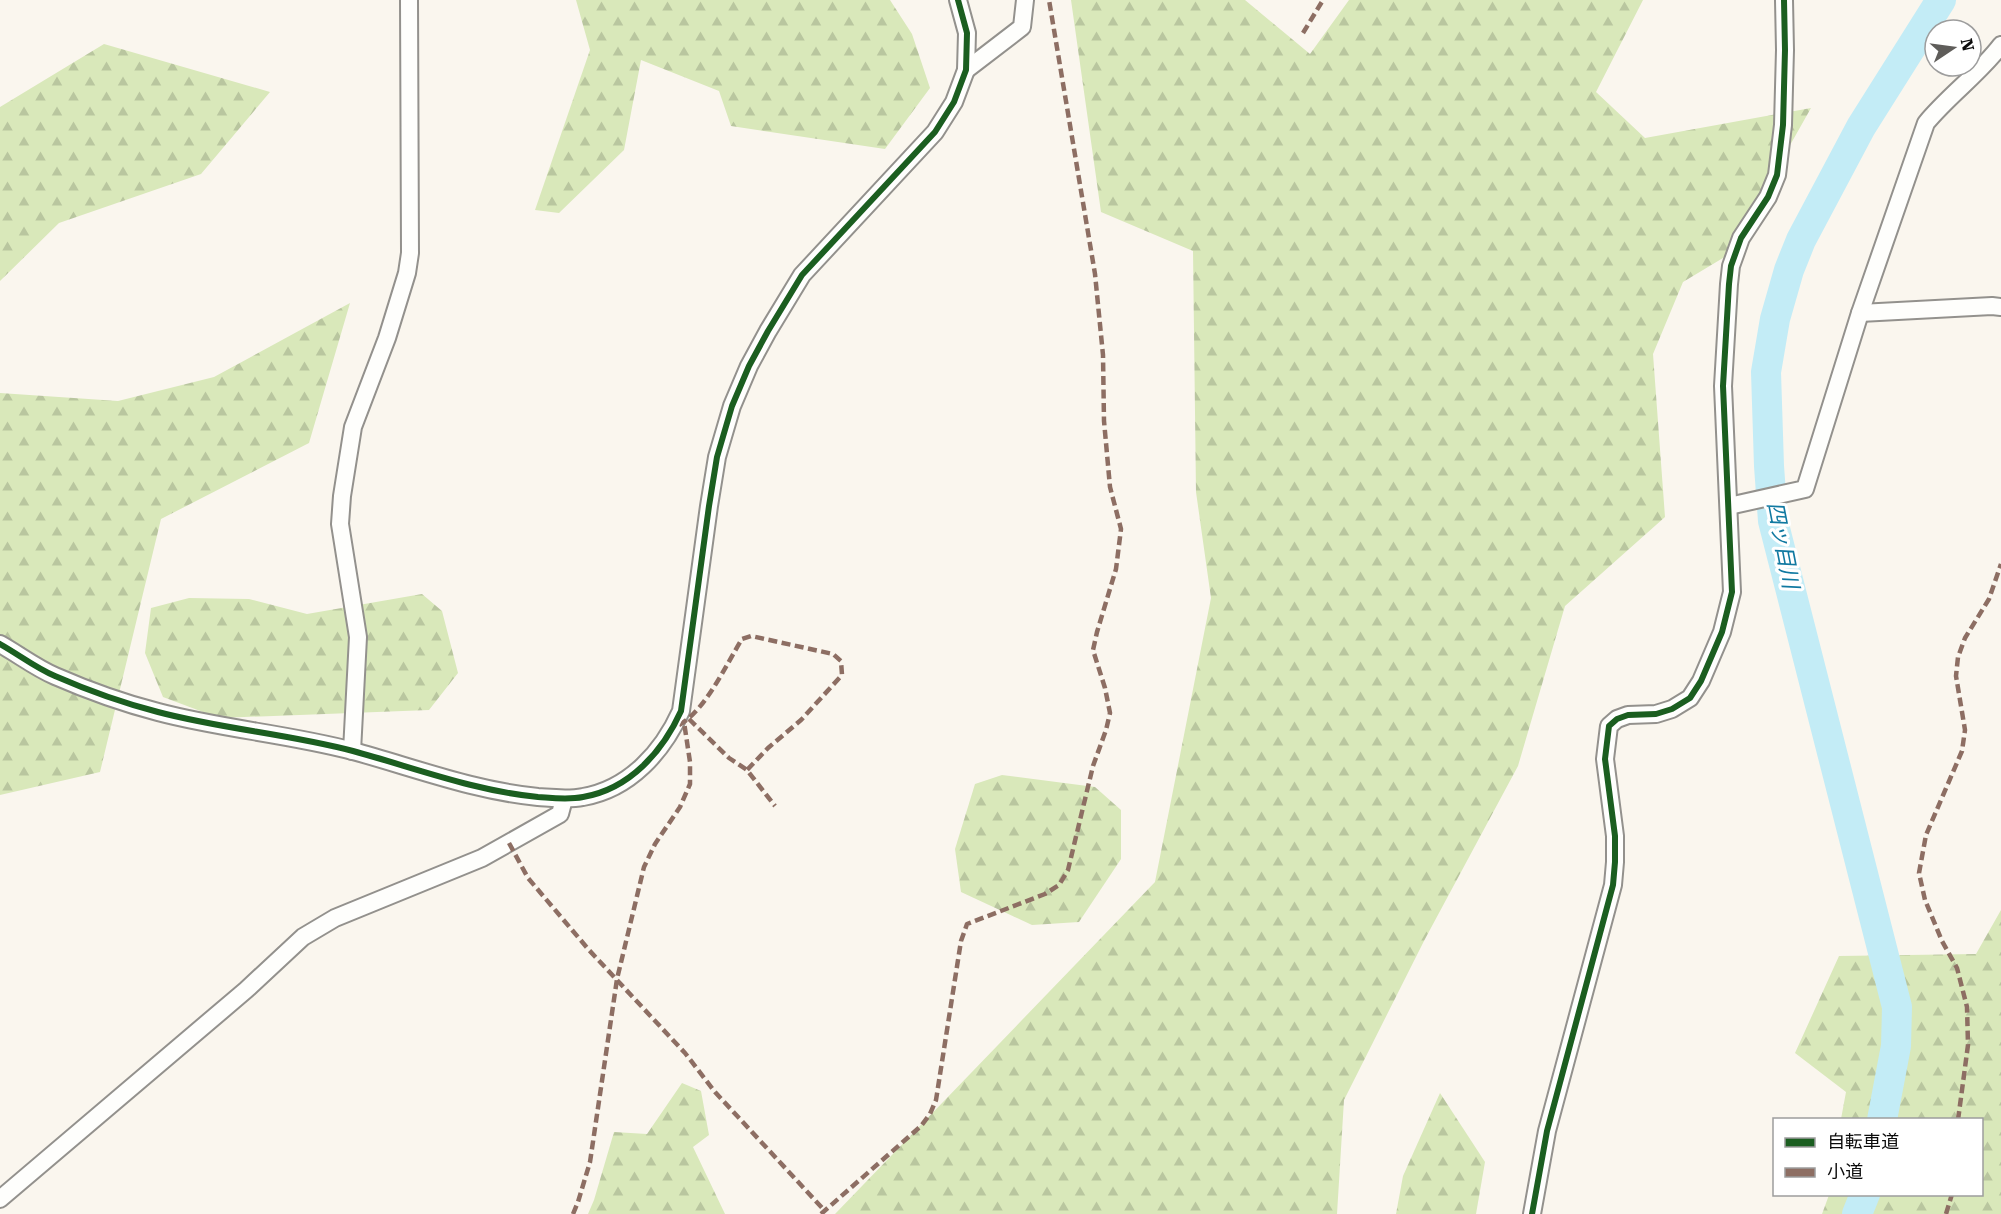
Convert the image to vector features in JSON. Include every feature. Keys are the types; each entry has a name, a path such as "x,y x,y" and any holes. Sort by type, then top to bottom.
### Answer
{"street":[{"path":"352,751 358,637 340,524 341,505 353,427 387,338 407,273 410,253 409,0"},
{"path":"0,644 53,675 158,712 352,751 472,786 564,799 585,797 612,788 638,771 658,751 674,728 681,711 717,457 732,406 749,366 802,275 935,132 954,102 966,69 967,33 958,0"},
{"path":"966,69 1022,27 1024,0"},
{"path":"1532,1214 1547,1131 1613,885 1615,836 1605,759 1609,726 1617,719 1628,715 1656,714 1672,709 1690,698 1701,681 1722,632 1732,592 1723,386 1731,266 1742,238 1768,197 1777,175 1783,125 1784,0"},
{"path":"1729,506 1805,489 1860,313 1926,123 1942,104 1986,65 2001,45"},
{"path":"1860,313 2001,307"},
{"path":"0,1199 246,990 303,937 335,918 482,858 560,814 564,799"}],"green space":[{"path":"576,0 890,0 912,34 930,88 885,149 731,126 719,91 641,60 624,150 559,213 535,210 590,50"},
{"path":"1071,0 1245,0 1310,54 1349,0 1643,0 1596,92 1645,138 1811,108 1728,255 1683,282 1653,354 1665,517 1565,606 1518,766 1425,939 1344,1100 1337,1214 835,1214 1155,882 1211,598 1196,492 1193,251 1101,212"},
{"path":"104,44 270,92 201,174 59,223 0,281 0,107"},
{"path":"350,303 309,443 161,519 100,772 0,795 0,393 118,401 214,377"},
{"path":"422,594 442,611 458,673 429,710 219,718 163,697 145,653 151,608 189,598 249,599 307,614"},
{"path":"1002,775 1095,787 1121,810 1121,859 1079,922 1032,925 961,892 955,849 975,784"},
{"path":"2001,910 2001,1214 1822,1214 1829,1196 1983,1196 1983,1118 1841,1118 1846,1092 1795,1053 1839,956 1976,954"},
{"path":"682,1083 701,1091 709,1135 693,1147 725,1214 588,1214 614,1132 647,1134"},
{"path":"1440,1093 1485,1162 1476,1214 1396,1214 1403,1176"}],"waterway":[{"name":"四ッ目川","path":"1882,1118 1896,1046 1897,1007 1773,521 1766,372 1775,319 1789,270 1801,240 1861,127 1941,0"},
{"name":"四ッ目川","path":"1857,1214 1864,1196"}],"marked path":[{"path":"821,1214 921,1126 930,1114 936,1100 961,941 967,924 1045,894 1059,885 1068,870 1093,766 1110,713 1093,650 1116,569 1121,529 1110,487 1104,421 1103,355 1095,274 1049,0"},
{"path":"1303,33 1323,0"},
{"path":"1958,1118 1968,1045 1967,1007 1957,968 1942,941 1925,900 1919,873 1926,835 1962,751 1965,730 1956,676 1958,657 1965,638 1989,599 2001,564"},
{"path":"679,725 698,709 742,639 751,636 833,654 841,661 842,675 801,720 768,748 747,770"},
{"path":"689,719 729,758 747,770 775,806"},
{"path":"573,1214 590,1162 617,979 644,867 655,844 680,807 690,784 690,762 684,722"},
{"path":"509,843 528,878 589,950 685,1053 715,1092 825,1211"},
{"path":"1946,1214 1951,1196"}],"cycle path":[{"path":"0,644 55,676 132,705 206,723 329,745 491,790 538,797 577,798 600,793 630,777 643,766 665,740 681,711 717,457 732,406 749,366 802,275 935,132 954,102 966,70 967,33 958,0"},
{"path":"1532,1214 1547,1131 1613,885 1615,836 1605,759 1609,726 1617,719 1628,715 1656,714 1672,709 1690,698 1701,681 1722,632 1732,592 1723,386 1729,284 1731,266 1741,238 1768,197 1777,175 1783,125 1784,0"}]}
